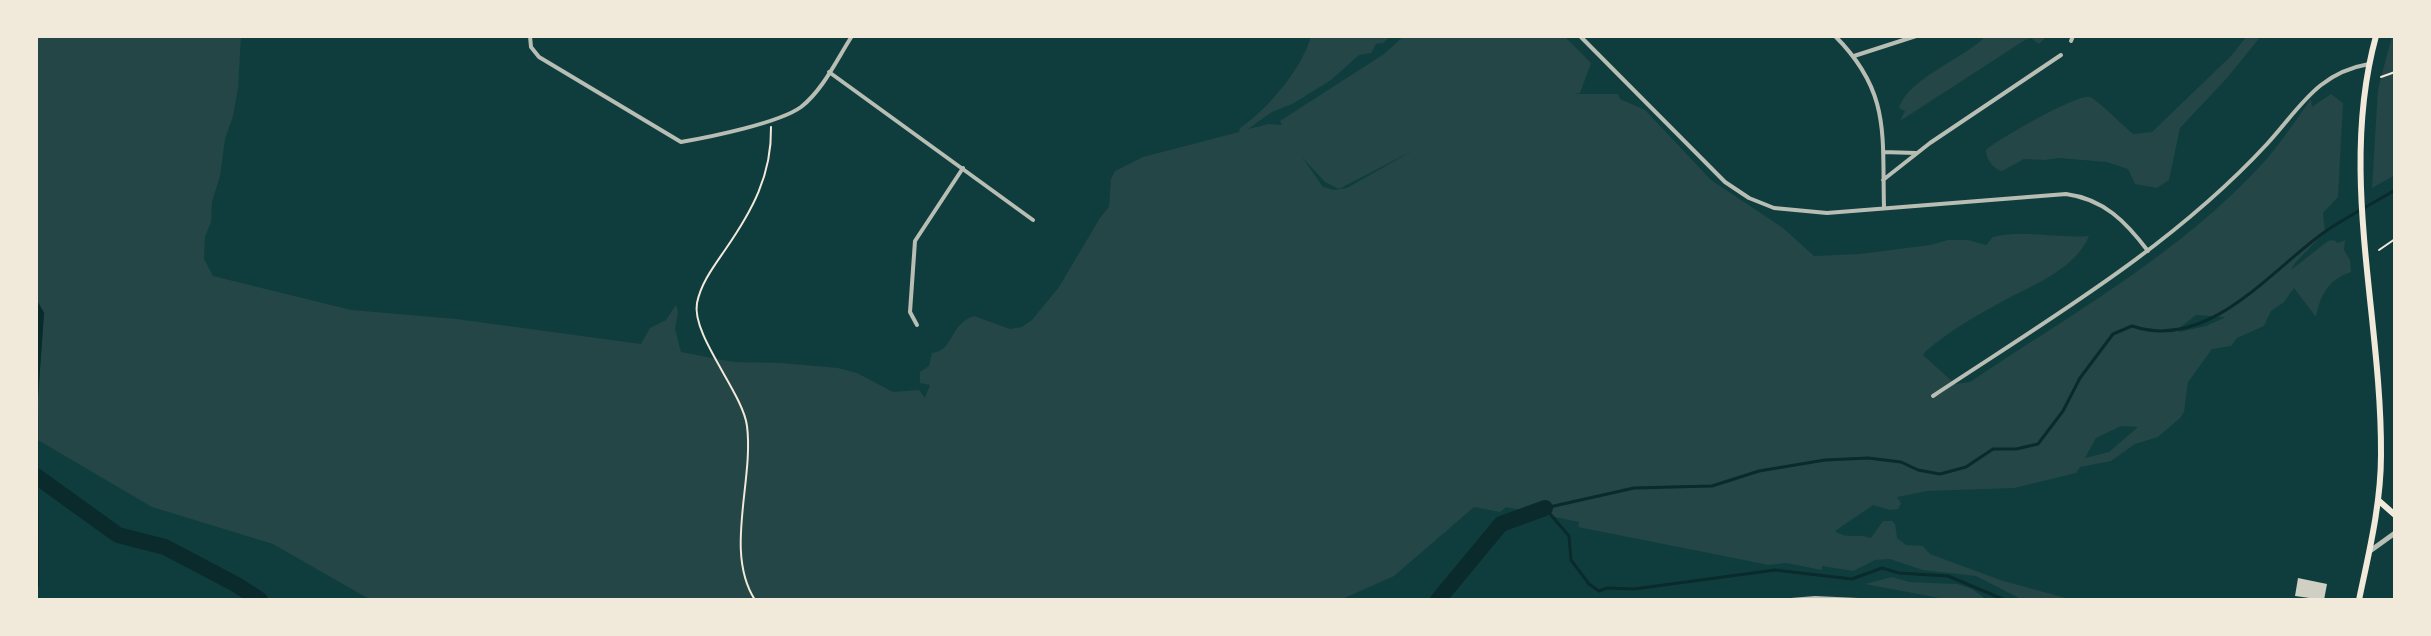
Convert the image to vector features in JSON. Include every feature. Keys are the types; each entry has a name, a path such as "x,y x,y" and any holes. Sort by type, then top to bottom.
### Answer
{"main road":[{"path":"2359,600 2378,500 2381,455 2361,187 2360,129 2376,36"},
{"path":"2378,500 2395,515"}],"street":[{"path":"530,36 531,47 539,57 681,142 771,120 802,106 852,36"},
{"path":"1580,36 1725,182 1749,198 1774,208 1804,213 2053,193 2072,195 2114,212 2148,251"},
{"path":"1835,36 1854,56 1875,93 1881,119 1884,207"},
{"path":"1854,56 1916,36"},
{"path":"1883,180 1907,164 1916,153 2061,55"},
{"path":"1933,396 2148,251 2229,183 2320,84 2343,70 2369,64"},
{"path":"829,72 1033,220"},
{"path":"1883,152 1916,153"},
{"path":"917,325 910,312 915,241 963,168"},
{"path":"2369,552 2395,533"},
{"path":"1791,600 1858,600"}],"path":[{"path":"2381,77 2395,72"},
{"path":"755,600 741,565 747,425 740,403 704,333 697,304 706,278 757,199 771,151 771,120"},
{"path":"2379,250 2395,239"}],"shaded area":[{"path":"36,36 241,36 238,89 212,202 211,222 205,237 204,259 213,276 351,310 456,319 641,344 650,328 666,320 676,305 675,329 681,352 733,362 838,368 857,373 893,392 919,390 925,398 930,385 920,383 920,372 929,366 932,353 944,348 966,320 974,316 1010,329 1022,327 1032,320 1059,287 1109,207 1111,179 1115,171 1143,157 1239,132 1292,75 1311,36 1391,36 1383,43 1376,44 1371,53 1359,55 1331,80 1294,103 1272,112 1248,129 1269,124 1282,125 1280,121 1384,54 1404,36 1564,36 1591,63 1580,93 1574,94 1618,94 1620,99 1645,110 1711,180 1783,228 1814,256 1860,254 1948,240 1968,240 1986,245 1993,237 2018,234 2089,236 2083,248 2064,267 1964,324 1925,352 1923,355 1955,384 1970,382 2085,307 2197,226 2263,163 2311,99 2312,107 2331,94 2343,103 2338,197 2323,213 2325,232 2291,270 2328,241 2338,243 2345,240 2344,250 2350,260 2351,272 2327,289 2316,317 2294,288 2284,302 2271,311 2264,326 2237,338 2231,346 2212,349 2188,382 2184,412 2180,418 2158,437 2135,444 2111,461 2080,467 2076,473 2014,488 1927,491 1897,497 1901,503 1898,509 1873,505 1835,531 1871,538 1883,521 1892,521 1897,538 1906,545 1923,546 1930,554 2000,580 2073,600 2023,600 1976,576 1923,570 1890,559 1875,560 1853,571 1822,566 1822,570 1786,563 1769,565 1578,527 1579,522 1506,507 1500,512 1474,507 1394,576 1340,600 371,600 273,544 152,507 38,440 44,313 36,298","holes":["1414,150 1347,188 1334,190 1323,187 1302,157 1325,182 1339,189","2196,315 2224,317 2206,326 2179,332 2178,329","2121,426 2138,427 2109,452 2085,458 2096,438"]},
{"path":"1986,36 2045,38 2039,44 2031,38 2025,40 1900,121 1905,111 1899,108 1913,88"},
{"path":"2247,36 2261,36 2180,128 2169,180 2157,188 2135,184 2128,169 2107,162 2024,159 2002,171 1989,160 1986,150 1993,145 2038,118 2083,98 2093,99 2133,134 2152,132 2231,56"},
{"path":"2392,36 2395,36 2395,175 2372,188 2378,89"},
{"path":"36,299 44,313 38,397 39,586 36,588"},
{"path":"1892,577 1909,582 1957,584 1972,589 1987,600 1950,600 1865,584"}],"building":[{"path":"2298,578 2327,584 2324,600 2295,596"}],"waterway":[{"path":"2005,600 1948,576 1899,573 1882,568 1852,579 1775,570 1599,591 1589,584 1571,560 1569,536 1545,508 1634,488 1712,486 1759,471 1825,460 1868,458 1901,462 1918,470 1940,474 1966,467 1993,449 2016,449 2038,444 2063,411 2080,378 2113,334 2132,326 2160,331 2187,328 2212,318 2237,303 2326,231 2395,190"},
{"path":"36,476 118,535 165,547 260,600"},
{"path":"1438,600 1501,524 1545,508"}]}
